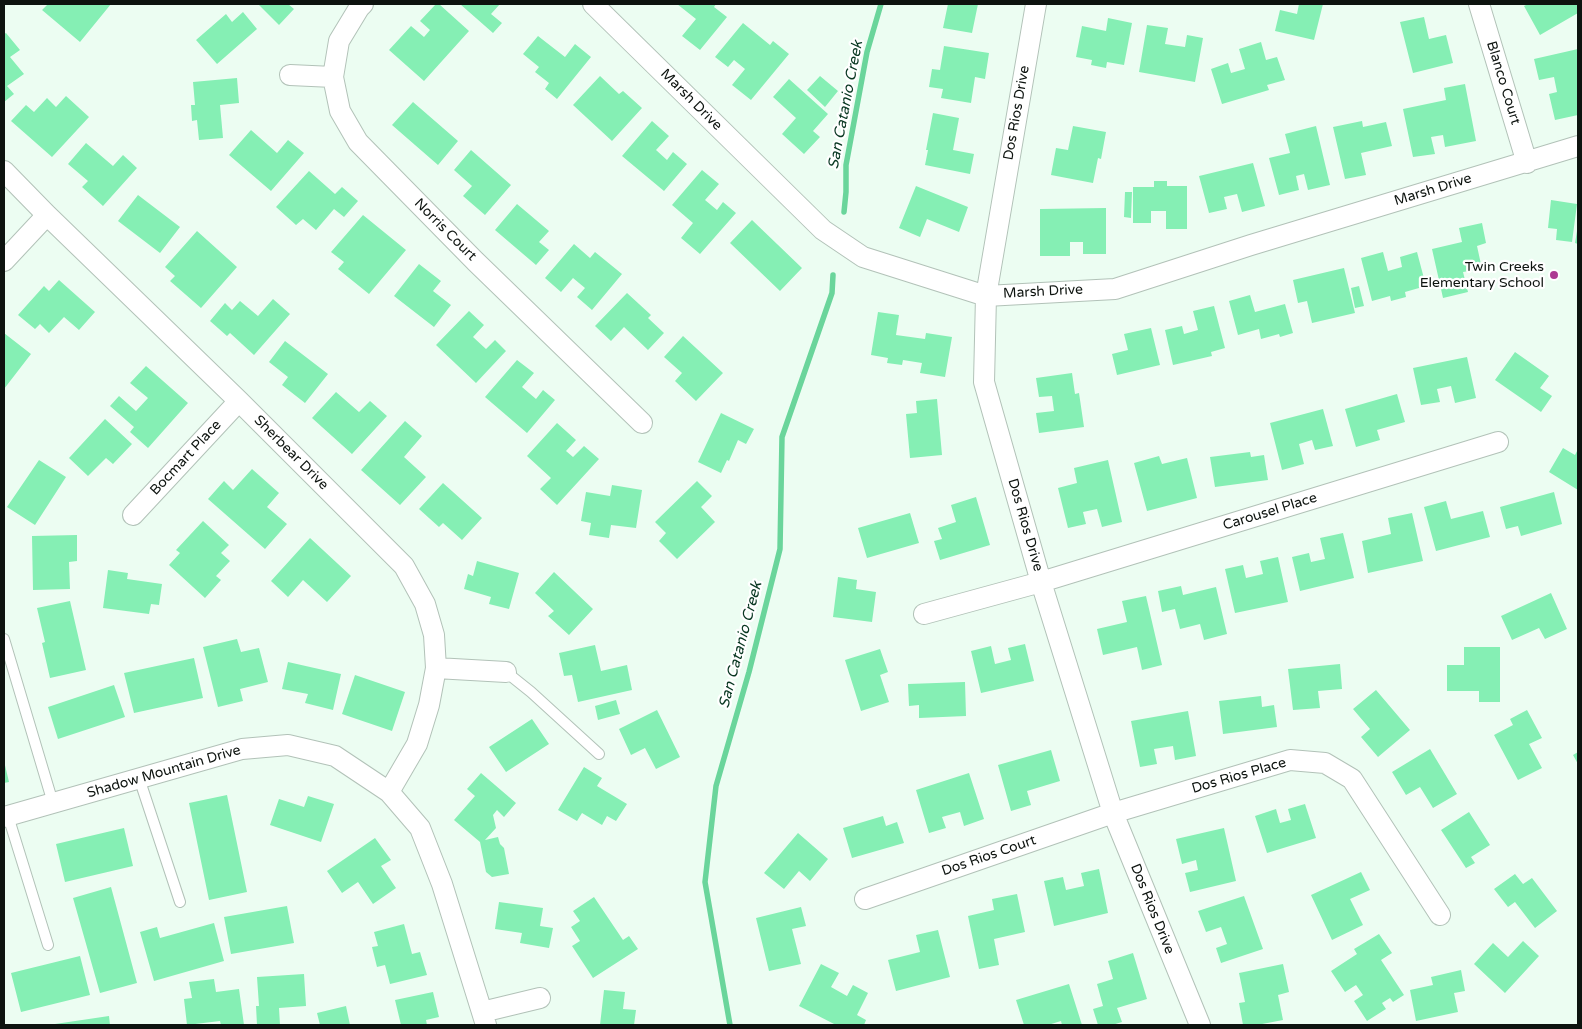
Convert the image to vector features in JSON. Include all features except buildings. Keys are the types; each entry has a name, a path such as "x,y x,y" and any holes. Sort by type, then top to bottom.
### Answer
{"street":[{"name":"Norris Court","path":"363,4 339,41 333,77 340,111 358,142 475,261 642,423"},
{"name":"Marsh Drive","path":"593,4 823,230 863,257 986,296 1115,288 1250,245 1527,163 1578,146"},
{"name":"Dos Rios Drive","path":"1036,4 986,296 984,382 1041,582 1114,813 1200,1025"},
{"name":"Blanco Court","path":"1479,4 1527,163"},
{"path":"290,74 333,77"},
{"name":"Sherbear Drive","path":"4,171 46,215 239,401 404,566 425,604 434,635 436,668 430,706 417,744 389,792"},
{"path":"4,261 46,215"},
{"name":"Bocmart Place","path":"133,515 239,401"},
{"name":"Carousel Place","path":"924,614 1041,582 1498,442"},
{"path":"436,668 506,672"},
{"name":"Shadow Mountain Drive","path":"6,817 242,749 288,745 335,756 389,792 420,828 442,884 484,1018"},
{"name":"Dos Rios Place","path":"1114,813 1290,760 1325,763 1352,778 1440,914"},
{"name":"Dos Rios Court","path":"865,899 1114,813"},
{"path":"484,1018 540,998"}],"lane":[{"path":"4,639 53,803"},
{"path":"506,672 531,692 599,754"},
{"path":"139,778 180,902"},
{"path":"6,817 48,945"}],"waterway":[{"name":"San Catanio Creek","path":"844,212 846,165 867,52 881,4"},
{"name":"San Catanio Creek","path":"730,1025 705,882 716,786 749,672 780,549 782,437 832,293 833,275"}],"place":[{"name":"Twin Creeks Elementary School","path":"1554,275"}]}
